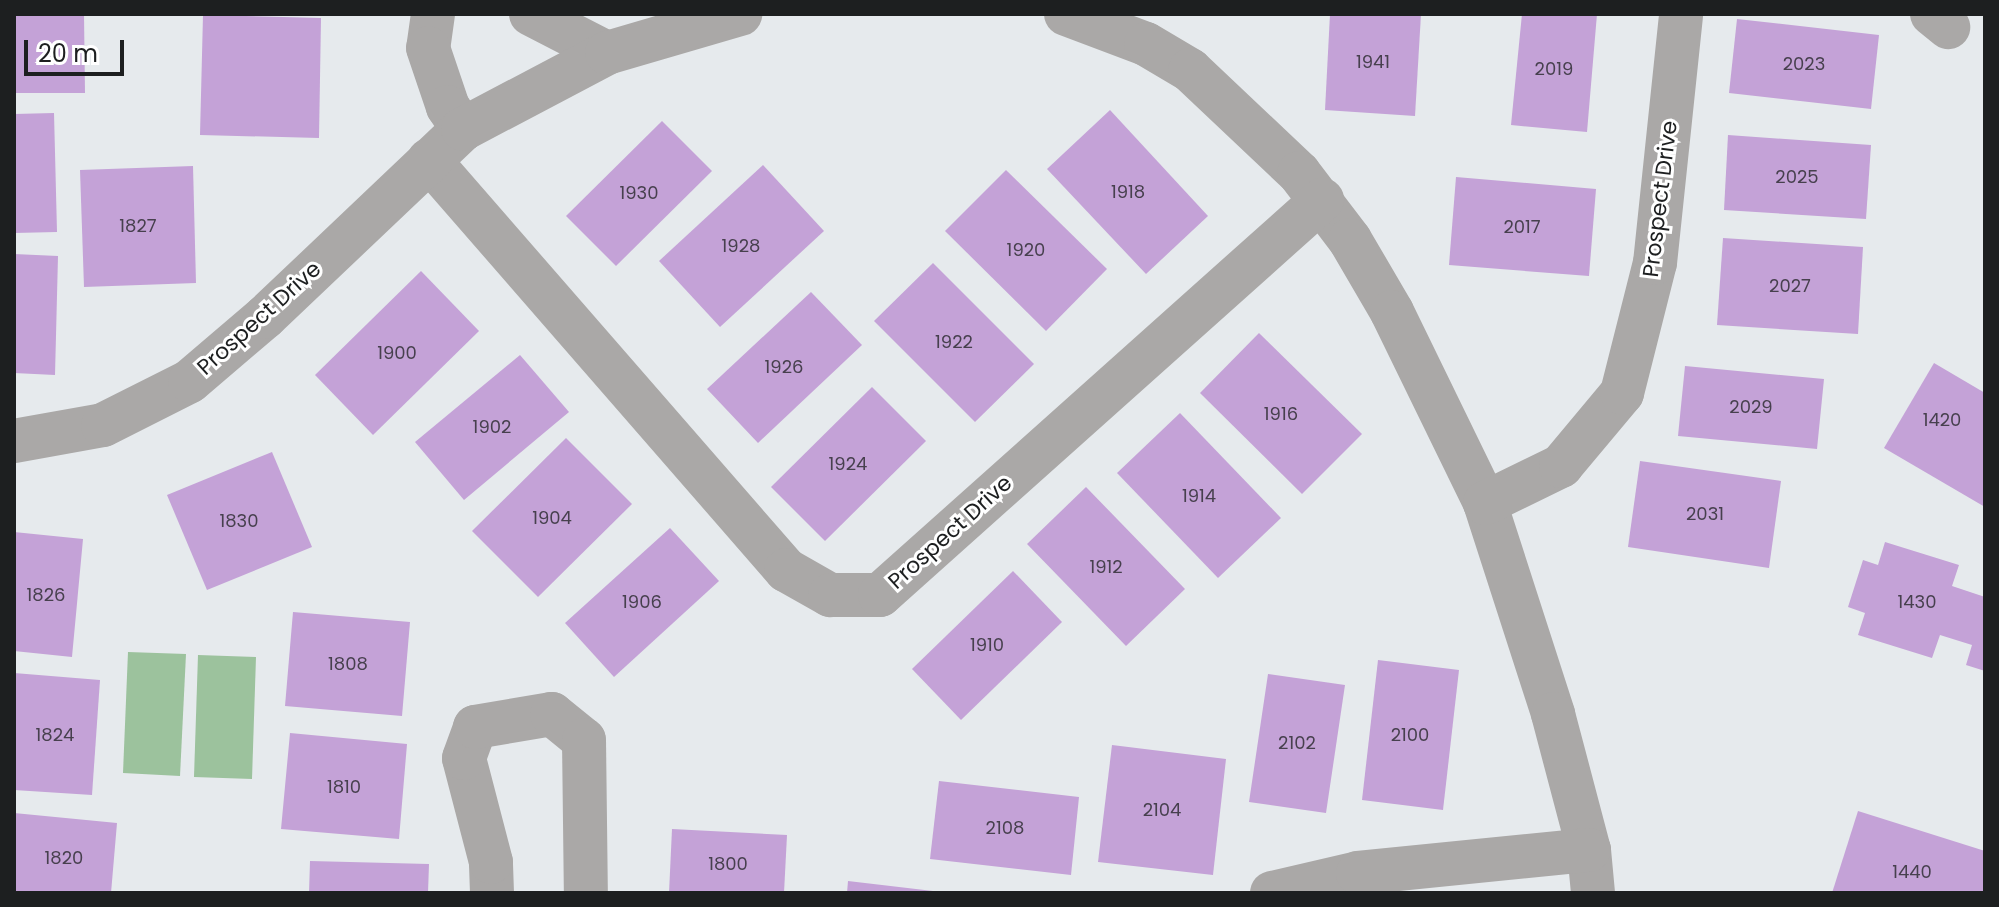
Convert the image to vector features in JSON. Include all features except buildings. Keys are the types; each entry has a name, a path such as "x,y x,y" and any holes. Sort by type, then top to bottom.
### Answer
{"street":[{"path":"433,14 428,48 448,107 463,129"},
{"path":"531,14 607,53"},
{"name":"Prospect Drive","path":"14,441 103,425 190,381 265,317 463,129 607,53 740,14"},
{"path":"1066,14 1146,44 1190,70 1241,113 1322,200 1392,312 1485,503 1553,714 1589,850 1593,893"},
{"name":"Prospect Drive","path":"1485,503 1561,466 1622,393 1655,263 1681,14"},
{"name":"Prospect Drive","path":"429,160 786,570 830,595 880,595 1322,200"},
{"path":"492,893 491,862 464,758 475,727 552,714 584,740 586,893"},
{"path":"1272,893 1358,873 1589,850"}],"green space":[{"path":"128,652 186,654 180,776 123,773"},
{"path":"198,655 256,657 252,779 194,777"}]}
